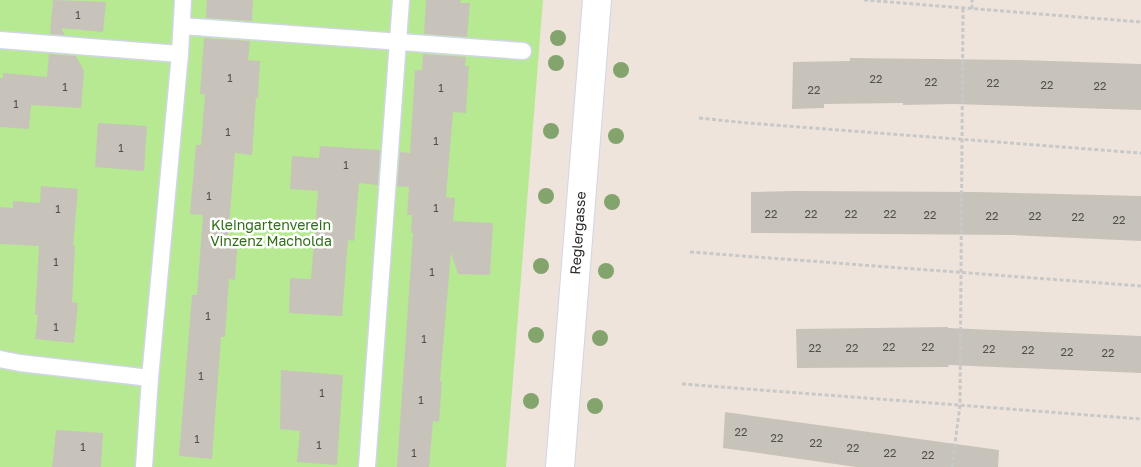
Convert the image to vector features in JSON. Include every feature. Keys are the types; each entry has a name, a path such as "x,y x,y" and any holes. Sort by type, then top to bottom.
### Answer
{"street":[{"name":"Reglergasse","path":"560,467 597,0"}],"lane":[{"path":"144,467 150,378 180,54 183,0"},
{"path":"367,467 401,0"},
{"path":"182,26 523,51"},
{"path":"0,40 180,54"},
{"path":"0,359 150,378"}],"path":[{"path":"864,0 1141,22"},
{"path":"972,0 972,8"},
{"path":"952,467 960,405 963,8"},
{"path":"699,118 1141,153"},
{"path":"690,252 1141,286"},
{"path":"682,384 1141,419"}],"green space":[{"name":"Kleingartenverein Vinzenz Macholda","path":"0,0 543,0 506,467 0,467"}],"building":[{"path":"53,0 106,2 103,32 61,28 65,35 50,34"},
{"path":"207,0 253,0 252,21 206,18"},
{"path":"426,0 461,0 460,3 470,3 467,37 424,34"},
{"path":"204,38 250,41 248,60 260,61 252,155 235,153 228,237 238,237 235,280 229,279 225,337 221,337 212,459 179,456 192,295 197,295 203,215 190,214 196,145 201,145 205,94 200,94"},
{"path":"49,54 76,56 84,71 81,108 31,105 29,129 0,127 0,78 3,78 3,73 47,77"},
{"path":"423,54 466,57 465,66 469,66 466,113 453,112 446,197 455,198 453,221 493,223 490,275 458,274 451,253 440,381 442,381 439,422 433,421 429,467 397,467 413,233 411,233 412,215 407,215 409,187 397,186 400,152 410,153 415,70 422,70"},
{"path":"850,58 1021,60 1141,64 1141,110 953,104 903,105 903,103 824,104 824,108 792,109 793,62 850,61"},
{"path":"98,123 147,126 144,171 95,167"},
{"path":"320,146 380,150 378,185 359,183 354,241 348,240 342,316 289,313 290,278 311,279 318,191 290,189 292,156 319,158"},
{"path":"41,186 78,189 73,246 75,246 72,302 78,303 74,343 35,339 38,315 35,315 39,246 0,244 0,207 13,208 13,201 40,203"},
{"path":"751,192 976,192 1141,196 1141,241 1013,235 751,233"},
{"path":"948,327 1141,336 1141,373 948,365 949,367 797,368 796,329"},
{"path":"281,370 343,375 337,465 297,462 300,431 280,429"},
{"path":"725,412 999,450 998,467 856,467 723,448"},
{"path":"56,430 103,433 101,467 52,467"}]}
